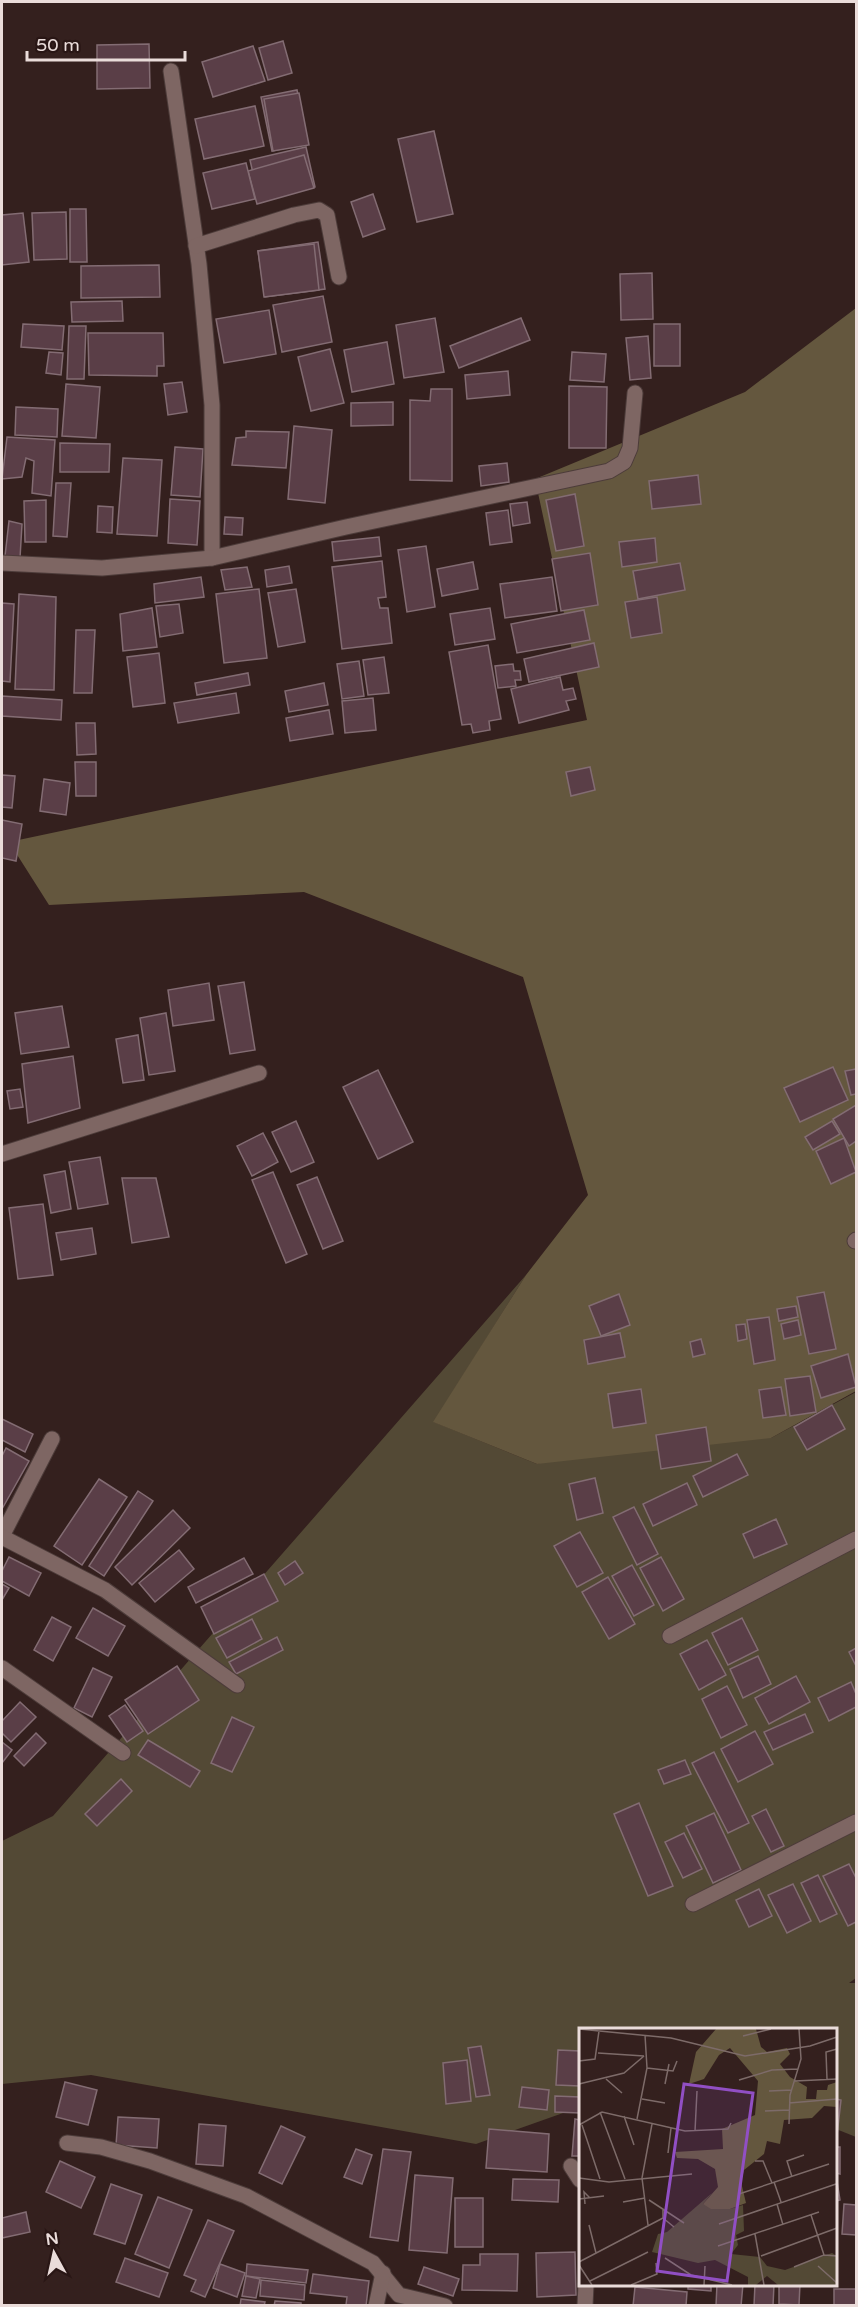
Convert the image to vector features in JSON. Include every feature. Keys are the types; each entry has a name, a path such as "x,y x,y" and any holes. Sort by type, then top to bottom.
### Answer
{"street":[{"path":"171,71 196,246 212,405 212,558"},
{"path":"196,246 294,215 319,210 327,215 339,277"},
{"path":"2,563 102,568 212,558 335,529 609,471 624,462 630,448 635,393"},
{"path":"2,1154 259,1073"},
{"path":"52,1438 2,1537 105,1590 237,1685"},
{"path":"670,1636 856,1539"},
{"path":"2,1668 123,1753"},
{"path":"693,1904 856,1822"},
{"path":"67,2143 101,2147 150,2161 246,2196 359,2255 383,2273 399,2295 445,2306"},
{"path":"571,2166 579,2178"},
{"path":"376,2306 383,2273"},
{"path":"585,2306 586,2286"}],"shaded area":[{"path":"856,308 856,1391 771,1438 537,1464 433,1422 526,1275 588,1195 523,977 304,892 49,905 9,842 587,720 535,479 745,392"},
{"path":"526,1275 434,1422 537,1464 690,1416 771,1438 856,1392 856,1978 849,1983 856,1983 856,2137 837,2129 837,2028 579,2028 579,2107 476,2144 91,2075 2,2084 2,1841 53,1816"}],"building":[{"path":"283,41 292,73 268,80 259,48"},
{"path":"149,44 150,88 97,89 97,45"},
{"path":"253,46 265,81 213,97 202,62"},
{"path":"297,90 308,143 272,151 261,97"},
{"path":"299,93 309,145 273,151 264,99"},
{"path":"255,106 264,146 204,159 195,119"},
{"path":"434,131 453,214 417,222 398,139"},
{"path":"306,147 315,187 259,200 250,160"},
{"path":"304,155 314,188 257,204 248,171"},
{"path":"246,163 255,199 212,209 203,173"},
{"path":"373,194 385,229 363,237 351,202"},
{"path":"70,209 86,209 87,262 70,262"},
{"path":"66,212 67,259 34,260 32,213"},
{"path":"23,213 29,262 2,265 2,215"},
{"path":"318,242 325,289 265,297 258,251"},
{"path":"314,244 319,290 264,297 258,251"},
{"path":"159,265 160,297 81,298 81,266"},
{"path":"652,273 653,319 621,320 620,274"},
{"path":"323,296 332,342 282,352 273,305"},
{"path":"122,301 123,321 72,322 71,302"},
{"path":"269,310 276,354 224,363 216,319"},
{"path":"435,318 444,372 404,378 396,325"},
{"path":"521,318 530,340 459,368 450,346"},
{"path":"23,324 64,326 62,350 21,347"},
{"path":"654,324 680,324 680,366 654,366"},
{"path":"69,326 86,326 84,379 67,379"},
{"path":"88,333 163,333 164,366 157,366 157,376 89,375"},
{"path":"648,336 651,378 630,380 626,338"},
{"path":"387,342 394,384 352,392 344,350"},
{"path":"330,349 344,403 311,411 298,357"},
{"path":"49,352 63,353 61,375 46,373"},
{"path":"572,352 606,354 604,382 570,380"},
{"path":"508,371 510,395 467,399 465,375"},
{"path":"182,382 187,412 168,415 164,384"},
{"path":"66,384 100,387 96,438 62,436"},
{"path":"569,386 607,387 606,448 569,448"},
{"path":"431,389 452,389 452,481 410,480 410,400 430,401"},
{"path":"393,402 393,425 351,426 351,403"},
{"path":"16,407 58,409 57,437 15,435"},
{"path":"294,426 332,430 325,503 288,499"},
{"path":"246,431 289,432 286,468 232,465 236,438 246,437"},
{"path":"7,437 55,440 51,496 32,493 34,461 26,458 22,477 2,479"},
{"path":"60,443 110,444 109,472 60,472"},
{"path":"175,447 203,449 200,497 171,495"},
{"path":"123,458 162,460 157,536 117,534"},
{"path":"507,463 509,482 481,486 479,466"},
{"path":"698,475 701,504 652,509 649,481"},
{"path":"56,483 71,483 67,537 53,536"},
{"path":"575,494 584,546 556,551 546,500"},
{"path":"170,499 200,501 197,545 168,543"},
{"path":"46,500 46,542 25,542 24,501"},
{"path":"527,502 530,523 513,526 510,504"},
{"path":"98,506 113,507 112,533 97,532"},
{"path":"508,510 512,542 490,545 486,513"},
{"path":"225,517 243,518 242,535 224,534"},
{"path":"9,521 22,524 20,558 5,556"},
{"path":"379,537 381,556 334,561 332,542"},
{"path":"655,538 657,562 622,567 619,542"},
{"path":"426,546 435,607 407,612 398,550"},
{"path":"590,553 598,605 561,611 552,559"},
{"path":"382,561 386,597 378,598 380,608 388,608 392,643 342,649 332,567"},
{"path":"473,562 478,589 442,596 437,569"},
{"path":"680,563 685,590 638,599 633,571"},
{"path":"289,566 292,583 267,587 265,570"},
{"path":"247,567 252,587 225,590 221,570"},
{"path":"201,577 204,597 155,603 154,584"},
{"path":"552,577 557,611 505,618 500,584"},
{"path":"259,589 267,658 224,663 216,594"},
{"path":"296,589 305,642 278,647 268,593"},
{"path":"19,594 56,597 54,690 15,689"},
{"path":"657,597 662,633 631,638 625,602"},
{"path":"2,603 14,604 10,682 2,681"},
{"path":"179,604 183,633 160,637 156,606"},
{"path":"152,608 157,647 123,651 120,614"},
{"path":"490,608 495,639 455,645 450,614"},
{"path":"584,610 590,640 517,653 511,624"},
{"path":"76,630 95,630 92,693 74,693"},
{"path":"594,643 599,667 529,682 524,659"},
{"path":"488,645 501,719 489,721 490,730 473,733 471,724 462,725 449,652"},
{"path":"159,653 165,703 133,707 127,657"},
{"path":"384,657 389,693 368,695 363,660"},
{"path":"359,661 364,696 342,699 337,664"},
{"path":"513,664 514,671 520,671 521,680 515,680 516,686 498,688 495,666"},
{"path":"248,673 250,685 197,695 195,683"},
{"path":"560,677 563,690 573,688 576,699 566,701 569,710 519,723 511,689"},
{"path":"324,683 328,705 289,712 285,691"},
{"path":"236,693 239,713 178,723 174,703"},
{"path":"2,696 62,700 61,720 2,716"},
{"path":"373,698 376,730 345,733 342,701"},
{"path":"329,710 333,734 290,741 286,718"},
{"path":"76,723 95,723 96,754 77,755"},
{"path":"75,762 96,762 96,796 76,796"},
{"path":"590,767 595,790 571,796 566,772"},
{"path":"2,775 15,776 12,808 2,807"},
{"path":"44,779 70,783 66,815 40,811"},
{"path":"2,820 22,824 16,861 2,858"},
{"path":"244,982 255,1050 230,1054 218,986"},
{"path":"209,983 214,1020 173,1026 168,990"},
{"path":"62,1006 69,1047 21,1054 15,1013"},
{"path":"166,1013 175,1071 149,1075 140,1018"},
{"path":"138,1035 144,1080 123,1083 116,1039"},
{"path":"73,1056 80,1108 28,1123 22,1064"},
{"path":"833,1067 848,1100 800,1122 784,1088"},
{"path":"856,1069 856,1094 851,1095 845,1071"},
{"path":"378,1070 413,1142 378,1159 343,1087"},
{"path":"20,1089 23,1107 10,1109 7,1091"},
{"path":"856,1105 856,1141 849,1146 833,1119"},
{"path":"296,1121 314,1162 291,1172 272,1132"},
{"path":"832,1121 840,1134 813,1150 805,1137"},
{"path":"263,1133 278,1162 252,1176 237,1146"},
{"path":"844,1138 856,1172 831,1184 816,1151"},
{"path":"100,1157 108,1204 78,1209 69,1162"},
{"path":"65,1171 71,1209 51,1213 44,1175"},
{"path":"273,1172 307,1254 286,1263 252,1180"},
{"path":"317,1177 343,1241 323,1249 297,1185"},
{"path":"122,1178 156,1178 169,1237 132,1243"},
{"path":"43,1204 53,1275 18,1279 9,1208"},
{"path":"92,1228 96,1254 61,1260 56,1233"},
{"path":"824,1292 836,1349 809,1354 797,1297"},
{"path":"619,1294 630,1325 601,1336 589,1306"},
{"path":"796,1306 798,1317 779,1321 777,1309"},
{"path":"769,1317 775,1360 754,1364 747,1320"},
{"path":"798,1320 801,1335 784,1339 781,1324"},
{"path":"745,1324 747,1339 738,1341 736,1325"},
{"path":"620,1333 625,1357 588,1364 584,1340"},
{"path":"701,1339 705,1354 693,1357 690,1342"},
{"path":"848,1354 856,1387 821,1398 811,1366"},
{"path":"810,1376 816,1412 790,1416 785,1379"},
{"path":"781,1387 786,1415 763,1418 759,1390"},
{"path":"641,1389 646,1423 613,1428 608,1394"},
{"path":"832,1405 845,1429 807,1450 794,1427"},
{"path":"2,1419 33,1434 25,1452 2,1440"},
{"path":"706,1427 711,1461 661,1469 656,1435"},
{"path":"6,1448 29,1461 2,1509 2,1456"},
{"path":"737,1454 748,1475 703,1497 693,1476"},
{"path":"595,1478 603,1513 577,1520 569,1484"},
{"path":"99,1479 127,1497 82,1565 54,1546"},
{"path":"687,1483 697,1505 653,1526 643,1504"},
{"path":"138,1491 153,1501 104,1576 89,1566"},
{"path":"634,1507 658,1554 637,1565 613,1517"},
{"path":"173,1510 190,1528 132,1585 115,1567"},
{"path":"776,1519 787,1544 754,1558 743,1534"},
{"path":"580,1532 603,1573 577,1587 554,1546"},
{"path":"179,1550 194,1569 155,1602 139,1583"},
{"path":"9,1557 41,1573 29,1596 2,1581 2,1571"},
{"path":"661,1557 684,1599 663,1611 640,1568"},
{"path":"244,1558 253,1574 196,1603 188,1587"},
{"path":"295,1561 303,1573 285,1585 278,1573"},
{"path":"632,1565 654,1605 634,1616 612,1576"},
{"path":"264,1574 278,1601 214,1634 201,1607"},
{"path":"608,1577 635,1624 609,1639 582,1592"},
{"path":"2,1584 9,1588 2,1600"},
{"path":"93,1608 125,1626 108,1656 76,1638"},
{"path":"52,1617 71,1627 53,1661 34,1650"},
{"path":"742,1618 758,1650 728,1665 712,1633"},
{"path":"252,1619 262,1639 227,1658 216,1638"},
{"path":"277,1637 283,1650 236,1674 229,1662"},
{"path":"707,1640 726,1675 699,1690 680,1654"},
{"path":"856,1648 856,1666 849,1652"},
{"path":"758,1656 771,1684 743,1698 730,1669"},
{"path":"177,1666 199,1700 148,1734 125,1700"},
{"path":"93,1668 112,1677 92,1717 74,1708"},
{"path":"796,1676 810,1702 769,1724 755,1698"},
{"path":"851,1682 856,1694 856,1707 829,1721 818,1698"},
{"path":"727,1686 747,1725 721,1738 702,1699"},
{"path":"20,1702 36,1717 11,1742 2,1733 2,1721"},
{"path":"125,1705 143,1731 127,1742 109,1716"},
{"path":"805,1714 813,1732 773,1750 764,1732"},
{"path":"232,1717 254,1727 232,1772 211,1763"},
{"path":"755,1731 773,1764 738,1782 721,1749"},
{"path":"36,1733 46,1743 24,1766 14,1756"},
{"path":"148,1740 200,1771 190,1787 138,1755"},
{"path":"2,1742 12,1750 2,1763"},
{"path":"714,1752 749,1823 728,1833 692,1763"},
{"path":"685,1760 691,1774 664,1784 658,1770"},
{"path":"121,1779 132,1791 97,1826 85,1814"},
{"path":"639,1803 673,1886 648,1896 614,1814"},
{"path":"766,1809 784,1846 771,1852 752,1816"},
{"path":"714,1813 741,1870 713,1883 686,1826"},
{"path":"684,1833 702,1869 683,1878 665,1842"},
{"path":"849,1864 856,1878 856,1922 848,1926 823,1876"},
{"path":"818,1875 837,1914 820,1922 801,1883"},
{"path":"793,1884 811,1921 787,1933 768,1895"},
{"path":"759,1889 772,1916 749,1927 736,1900"},
{"path":"481,2046 490,2095 476,2097 468,2048"},
{"path":"558,2050 579,2051 579,2086 556,2085"},
{"path":"467,2060 471,2101 446,2104 443,2063"},
{"path":"65,2082 97,2090 88,2125 56,2117"},
{"path":"522,2087 549,2090 547,2110 519,2107"},
{"path":"555,2096 579,2097 579,2113 555,2112"},
{"path":"837,2099 841,2100 837,2135"},
{"path":"118,2117 159,2119 157,2148 116,2145"},
{"path":"575,2119 579,2120 579,2156 572,2156"},
{"path":"199,2124 226,2126 223,2166 196,2164"},
{"path":"281,2126 305,2137 282,2184 259,2173"},
{"path":"489,2129 549,2134 547,2172 486,2168"},
{"path":"837,2147 840,2147 840,2174 837,2173"},
{"path":"356,2149 372,2155 362,2184 344,2177"},
{"path":"383,2149 411,2152 398,2241 370,2237"},
{"path":"60,2161 95,2177 81,2208 46,2192"},
{"path":"415,2175 453,2178 447,2253 409,2250"},
{"path":"513,2179 559,2180 558,2202 512,2200"},
{"path":"837,2181 840,2200 837,2201"},
{"path":"111,2184 142,2195 125,2244 94,2234"},
{"path":"158,2197 192,2210 169,2268 135,2254"},
{"path":"455,2198 483,2198 483,2247 455,2247"},
{"path":"844,2204 856,2205 856,2235 842,2234"},
{"path":"26,2212 30,2232 2,2238 2,2218"},
{"path":"208,2220 234,2231 205,2297 191,2291 196,2280 184,2275"},
{"path":"575,2252 576,2295 537,2297 536,2253"},
{"path":"480,2254 518,2254 517,2291 462,2290 463,2265 480,2265"},
{"path":"125,2258 168,2273 159,2297 116,2282"},
{"path":"220,2264 245,2273 237,2297 213,2288"},
{"path":"247,2264 308,2270 306,2283 246,2276"},
{"path":"424,2267 459,2279 453,2296 418,2284"},
{"path":"313,2274 369,2281 366,2306 346,2305 347,2297 310,2293"},
{"path":"246,2276 260,2279 256,2298 242,2296"},
{"path":"261,2280 305,2285 304,2300 260,2296"},
{"path":"688,2286 711,2286 711,2291 688,2289"},
{"path":"717,2286 743,2286 741,2306 716,2306"},
{"path":"755,2286 774,2286 773,2306 754,2306"},
{"path":"779,2286 800,2286 799,2305 779,2304"},
{"path":"635,2287 687,2292 686,2306 633,2306"},
{"path":"834,2289 856,2289 856,2306 834,2306"},
{"path":"241,2299 265,2302 264,2306 240,2306"},
{"path":"275,2301 301,2303 301,2306 274,2306"}]}
